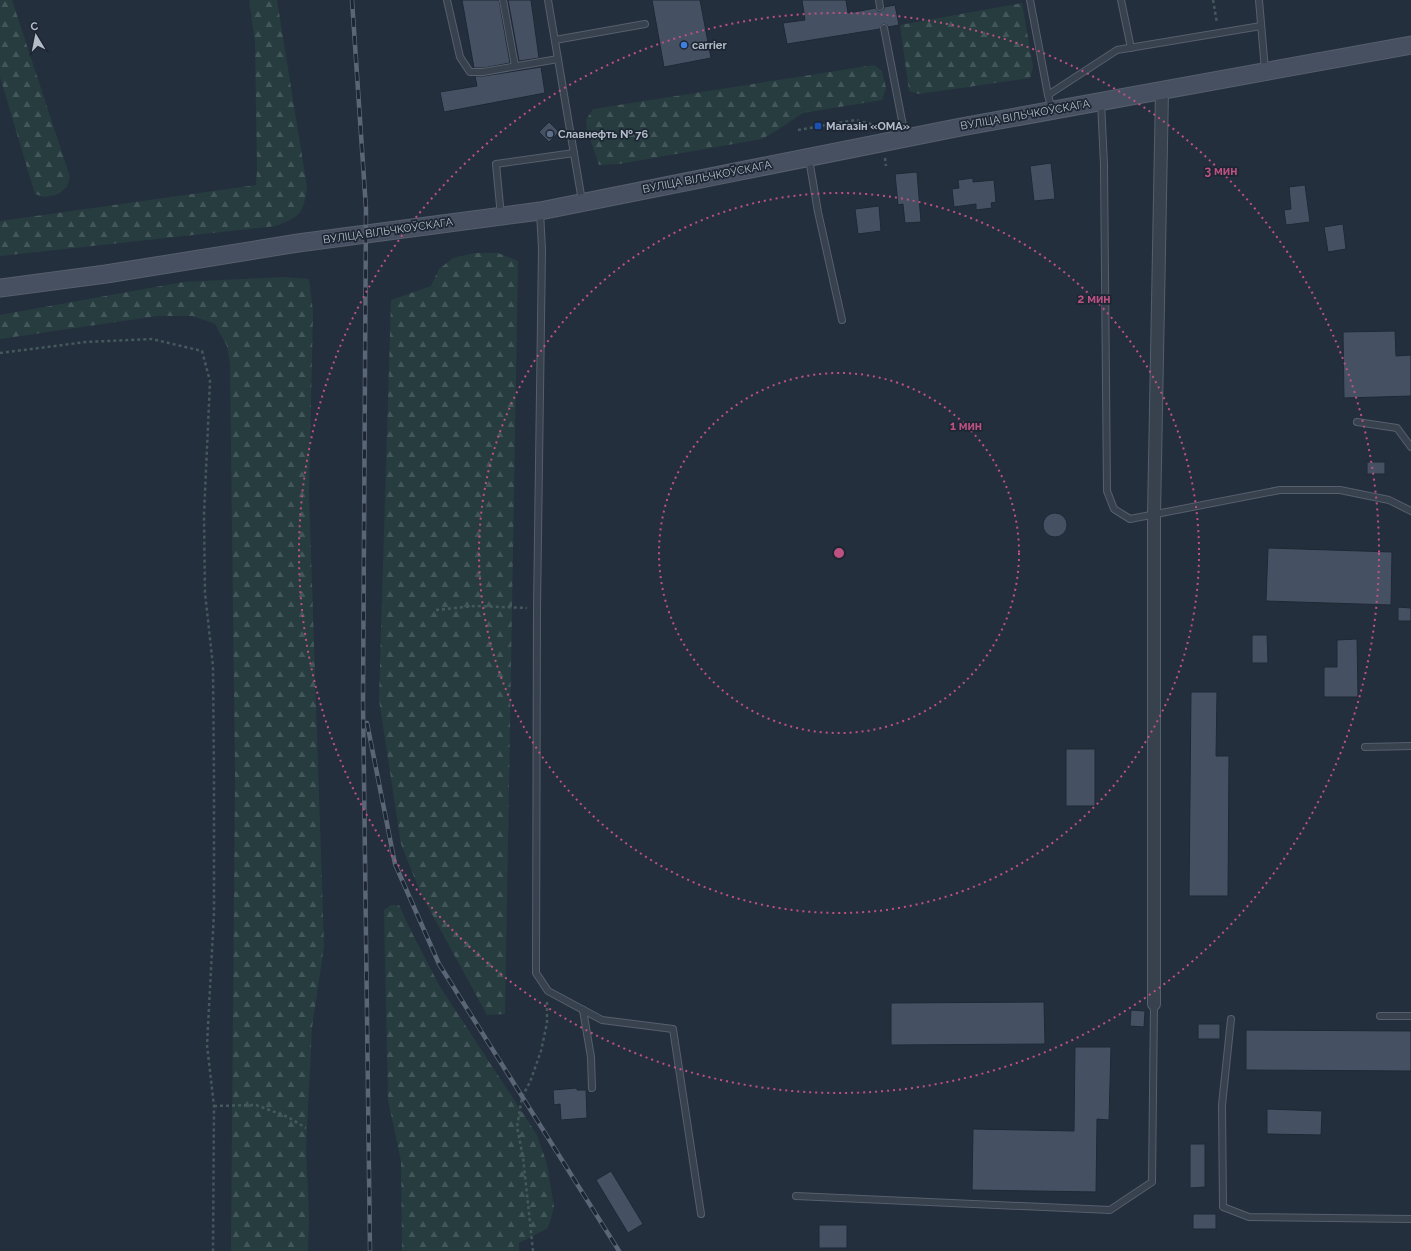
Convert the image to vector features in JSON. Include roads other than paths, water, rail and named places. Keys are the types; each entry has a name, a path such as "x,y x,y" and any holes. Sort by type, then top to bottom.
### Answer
{"main road":[{"name":"ВУЛІЦА ВІЛЬЧКОЎСКАГА","path":"0,288 106,274 298,243 540,211 906,138 1050,103 1101,102 1411,45"}],"street":[{"path":"1154,1004 1154,515 1162,91"}],"lane":[{"path":"447,0 460,57 470,72 483,72 558,59"},
{"path":"503,0 514,66"},
{"path":"548,0 583,202"},
{"path":"879,0 880,7"},
{"path":"1030,0 1050,103 1117,50 1261,26"},
{"path":"1121,0 1131,48"},
{"path":"1259,0 1266,72"},
{"path":"555,40 645,24"},
{"path":"884,28 906,138"},
{"path":"1101,102 1104,166 1108,491 1114,509 1130,519 1280,490 1340,490 1389,500 1411,511"},
{"path":"501,216 496,164 574,153"},
{"path":"808,157 818,212 842,320"},
{"path":"540,211 542,249 537,608 536,973 548,991 602,1020 674,1029 701,1214"},
{"path":"1357,422 1397,428 1411,447"},
{"path":"1365,747 1411,746"},
{"path":"796,1196 1110,1210 1152,1182 1154,1004"},
{"path":"583,1010 592,1057 592,1088"},
{"path":"1380,1016 1411,1016"},
{"path":"1231,1019 1222,1105 1223,1207 1249,1216 1411,1218"}],"railway":[{"path":"352,0 366,209 363,701 370,1251"},
{"path":"367,723 395,864 439,964 619,1251"}],"place":[{"name":"carrier","path":"684,45"},
{"name":"Магазін «ОМА»","path":"818,126"},
{"name":"Славнефть № 76","path":"550,134"}]}
